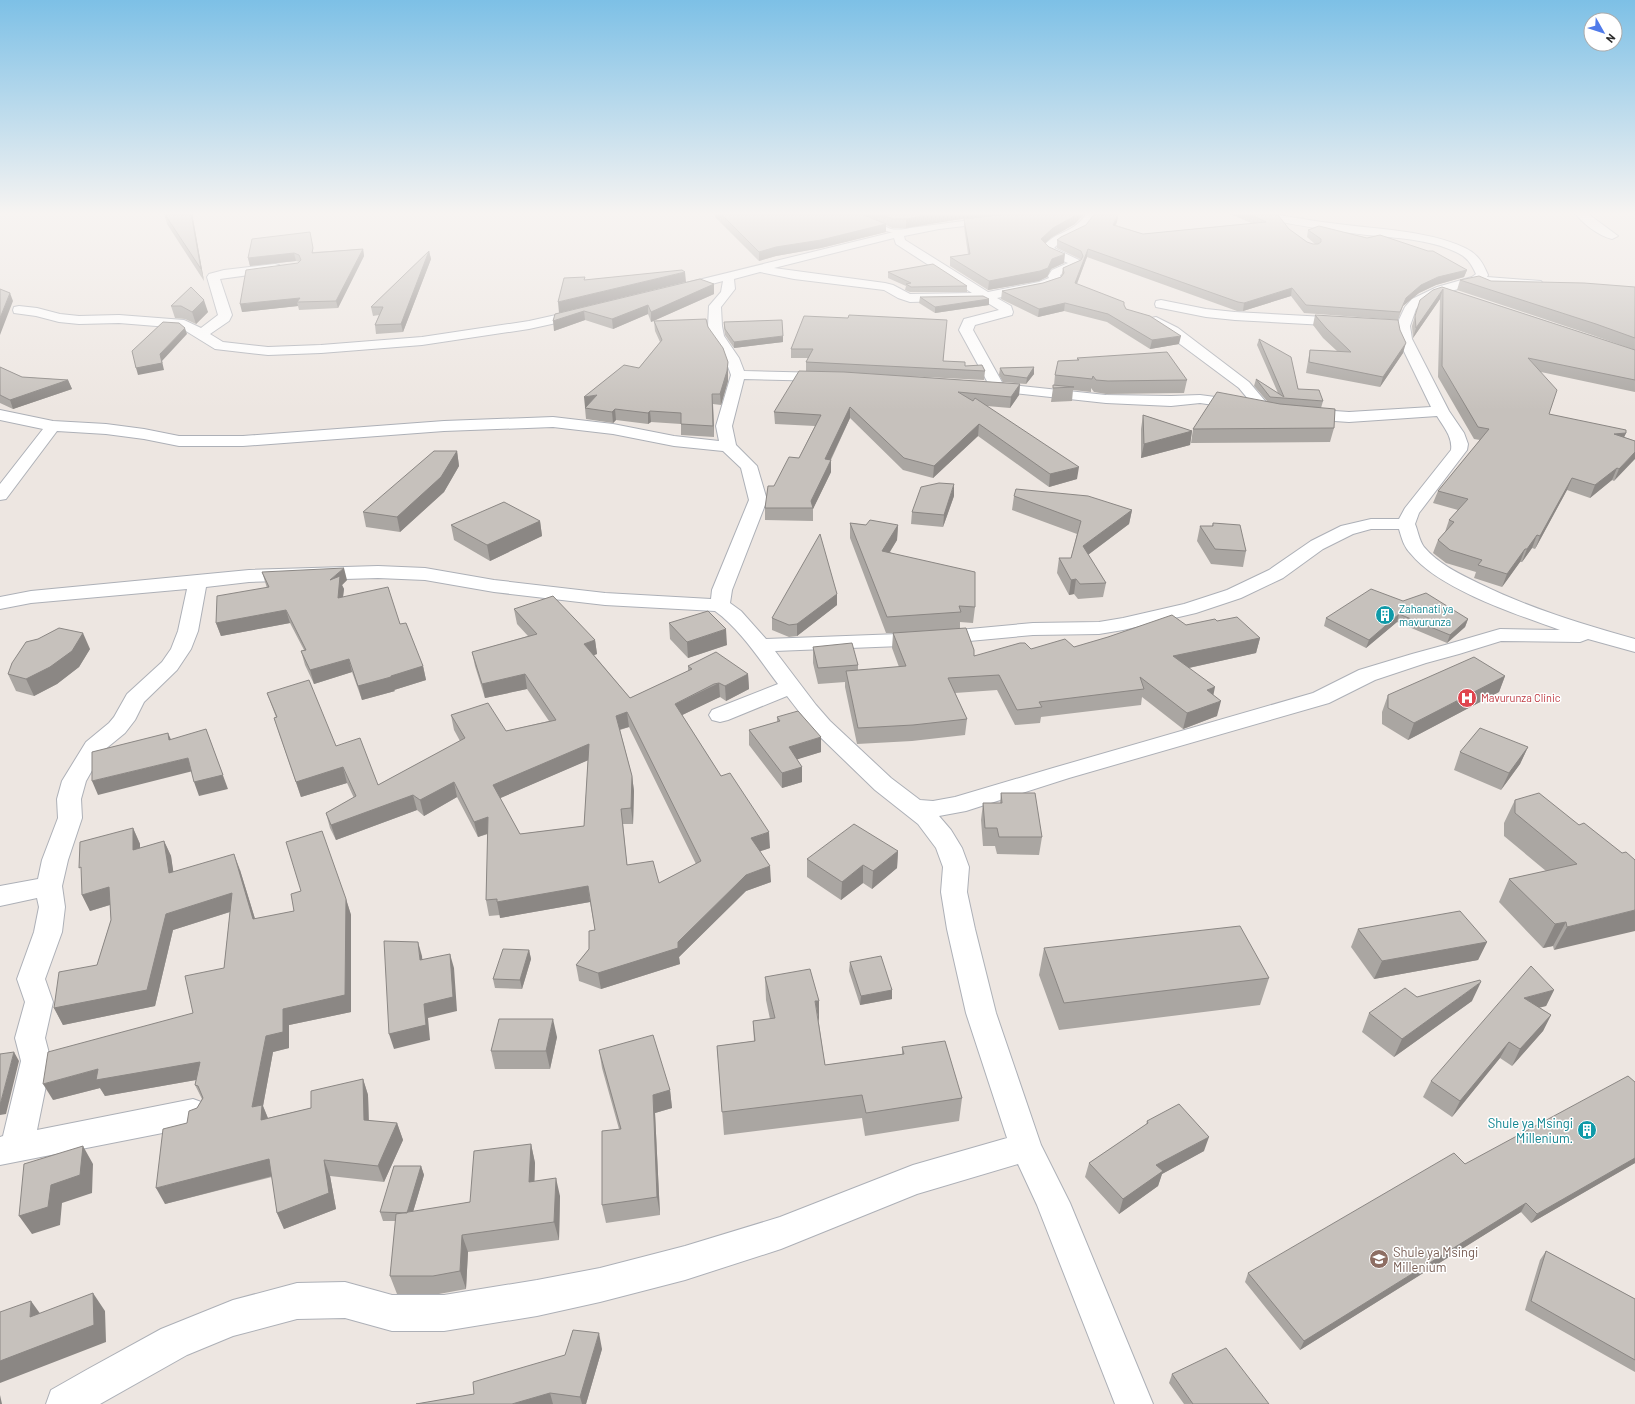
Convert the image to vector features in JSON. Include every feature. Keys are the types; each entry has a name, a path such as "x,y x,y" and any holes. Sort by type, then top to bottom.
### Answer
{"street":[{"path":"200,335 224,318 225,315 214,279"},
{"path":"663,293 718,279"},
{"path":"728,279 730,282 728,293 715,306 715,326 717,336 732,358 738,375 724,426 728,447"},
{"path":"816,279 885,287 901,296 910,298 987,296 1054,282 1055,279"},
{"path":"958,279 1002,305 1006,309 1007,312 969,322 966,330 966,334 986,365 997,387"},
{"path":"1547,284 1476,280 1420,299 1411,307 1406,323 1396,326 1405,339 1441,411 1459,440 1459,450 1411,512 1406,524 1415,548 1424,558 1454,578 1477,590 1532,613 1635,646"},
{"path":"1441,291 1463,298"},
{"path":"1161,304 1206,313 1235,316 1313,319 1353,323"},
{"path":"19,310 37,312 59,318 79,320 119,319 184,324 194,328 200,335 220,346 268,351 321,349 422,341 529,325 598,309"},
{"path":"1142,317 1154,320 1173,331 1244,385 1252,393 1277,410"},
{"path":"738,375 844,378"},
{"path":"974,386 997,387 1106,399 1217,400 1277,410 1328,416 1441,411"},
{"path":"0,415 53,426 106,429 144,434 179,441 243,441 444,426 553,422 613,429 674,441 728,447 749,466 758,500 722,590 720,604"},
{"path":"0,426 23,420"},
{"path":"0,495 53,426"},
{"path":"760,645 926,639 1033,629 1099,628 1123,624 1189,609 1234,594 1276,574 1318,545 1347,530 1371,524 1406,524"},
{"path":"0,603 31,597 249,576 378,572 417,574 494,586 605,599 720,604 734,616 760,645 808,710 822,726 883,784 927,818 950,848 956,867 954,892 961,929 981,1013 1026,1147 1053,1203 1134,1404"},
{"path":"194,1112 8,1149 36,1061 30,1038 40,1002 31,979 48,932 52,907 49,886 55,860 70,818 69,799 74,782 94,747 117,728 124,720 135,699 170,666 181,649 188,631 192,605 198,582"},
{"path":"915,808 933,809 957,805 1061,773 1132,754 1321,698 1367,675 1419,658 1452,650 1500,635 1599,635"},
{"path":"720,715 791,687"},
{"path":"0,896 49,886"},
{"path":"65,1404 101,1382 174,1342 233,1318 297,1301 345,1300 392,1313 444,1313 537,1298 600,1285 685,1264 774,1235 913,1180 1026,1147"}],"building":[{"path":"244,279 348,279 336,301 297,302 300,298 240,304"},
{"path":"400,279 418,279 401,324 375,325 383,307 371,307"},
{"path":"564,279 584,279 584,280 657,279 558,302"},
{"path":"700,279 714,284 651,312 648,305 612,319 584,311 553,321 555,314"},
{"path":"902,279 955,279 967,286 911,287 906,284 911,283"},
{"path":"985,279 1002,279 989,281"},
{"path":"1056,279 1077,279 1075,283 1124,302 1126,309 1150,316 1181,336 1152,340 1108,314 1065,303 1039,309 1002,291 1043,283"},
{"path":"1172,279 1435,279 1421,285 1406,298 1400,312 1306,305 1292,288 1244,303"},
{"path":"1485,279 1491,281 1584,283 1635,287 1635,338 1596,324 1460,280"},
{"path":"191,287 204,300 192,312 181,306 171,306"},
{"path":"1442,287 1635,350 1635,380 1528,358 1557,390 1549,414 1626,430 1626,433 1614,434 1635,441 1635,452 1619,469 1617,468 1595,485 1572,478 1540,536 1537,535 1507,574 1478,565 1482,560 1450,550 1438,540 1454,522 1449,520 1468,499 1438,491 1489,429 1478,427 1442,366 1443,289 1416,328 1415,316 1420,300 1433,290"},
{"path":"0,289 10,293 0,318"},
{"path":"983,296 989,299 935,307 920,297"},
{"path":"849,315 947,320 943,361 965,362 965,366 982,365 985,371 806,362 813,349 791,349 804,316 848,318"},
{"path":"1315,315 1398,320 1400,330 1406,343 1383,377 1309,362 1310,350 1351,352"},
{"path":"706,319 708,327 723,348 728,362 727,371 720,394 712,394 713,426 681,424 681,413 650,411 648,413 615,409 612,412 585,408 597,395 584,397 624,365 639,368 662,340 654,321"},
{"path":"782,320 783,336 734,342 725,329 724,322"},
{"path":"163,322 179,323 185,328 160,354 162,363 136,368 132,351"},
{"path":"1259,339 1291,357 1298,389 1319,390 1323,401 1270,397 1256,379 1284,397"},
{"path":"1167,352 1187,380 1108,381 1096,380 1093,376 1092,379 1055,375 1058,361 1079,360 1077,358"},
{"path":"0,367 22,377 68,380 10,400 0,395"},
{"path":"1034,367 1027,378 1004,375 1000,368"},
{"path":"799,371 844,372 1020,384 1011,397 958,392 973,401 975,398 1079,467 1050,474 979,424 934,466 904,458 850,407 825,459 831,460 811,501 813,508 765,508 768,486 774,486 789,457 799,458 821,415 774,412"},
{"path":"1053,385 1074,387 1053,388"},
{"path":"1217,392 1280,404 1335,409 1334,428 1193,429"},
{"path":"1143,415 1192,431 1144,444"},
{"path":"434,451 457,451 441,477 397,517 363,512"},
{"path":"939,483 954,484 944,515 912,512 921,487"},
{"path":"1016,489 1088,496 1132,510 1083,546 1106,583 1080,584 1076,579 1071,580 1059,558 1071,558 1081,521 1014,496"},
{"path":"504,502 540,521 487,545 451,525"},
{"path":"870,520 898,525 882,551 975,572 975,607 959,606 961,612 887,617 850,523 866,525"},
{"path":"1213,523 1240,525 1246,551 1215,549 1200,526 1213,526"},
{"path":"820,534 837,594 797,624 789,625 772,618"},
{"path":"344,568 330,580 340,576 338,598 388,587 400,624 406,623 423,666 358,686 349,659 310,670 301,651 306,650 286,610 216,623 217,596 269,587 262,572"},
{"path":"1371,589 1403,601 1426,593 1468,619 1450,635 1399,614 1369,640 1326,618"},
{"path":"553,596 595,640 584,644 630,698 692,669 688,666 716,652 748,674 725,686 719,683 714,684 675,704 721,776 730,773 769,832 751,838 770,866 746,875 678,942 678,948 598,973 576,965 589,949 589,931 595,930 588,886 497,902 497,899 486,900 488,817 474,822 454,782 420,800 413,795 331,825 326,813 356,796 343,767 296,782 274,718 277,717 267,693 309,680 336,746 360,738 378,785 465,738 451,715 488,703 506,731 556,720 525,674 482,684 472,652 537,634 514,609","holes":["627,712 701,861 659,883 653,861 627,865 621,809 631,808 632,776 616,716","589,744 584,826 520,834 493,785"]},
{"path":"708,611 726,629 687,642 669,623"},
{"path":"1172,615 1186,625 1215,619 1217,621 1237,617 1260,638 1173,656 1215,687 1207,690 1221,701 1187,713 1140,677 1144,689 1039,702 1042,707 1017,710 999,675 948,678 967,719 913,725 858,728 846,671 906,666 893,633 966,628 974,650 974,656 1020,643 1025,643 1031,649 1065,639 1074,647"},
{"path":"59,628 83,633 72,651 50,667 26,679 8,674 12,663 26,642 38,639"},
{"path":"852,643 858,665 818,668 813,647"},
{"path":"1474,657 1505,676 1414,723 1388,708 1388,695"},
{"path":"798,711 821,737 789,747 802,767 782,773 749,730 780,721 777,717"},
{"path":"1480,728 1528,747 1509,773 1460,752"},
{"path":"206,729 223,775 194,782 188,758 92,781 92,752 168,733 169,740"},
{"path":"1001,793 1035,793 1042,837 999,837 997,828 985,828 983,803 1002,803"},
{"path":"1539,793 1579,825 1584,823 1622,853 1626,852 1635,860 1635,910 1567,927 1566,922 1555,924 1509,879 1577,864 1515,813 1515,800"},
{"path":"854,824 898,851 873,871 863,865 842,882 807,859"},
{"path":"133,828 133,850 164,841 169,873 234,854 253,919 294,911 291,894 301,891 286,842 322,831 346,899 345,995 283,1009 283,1032 266,1036 252,1107 262,1105 261,1120 311,1108 311,1091 363,1079 364,1120 397,1123 378,1166 324,1160 329,1193 277,1213 269,1159 156,1188 163,1129 187,1123 189,1111 197,1108 203,1098 198,1086 195,1085 200,1062 96,1080 98,1069 43,1084 48,1052 193,1013 185,976 224,968 232,893 166,914 147,990 54,1008 59,972 97,965 111,920 109,887 82,895 81,867 79,868 80,842"},
{"path":"1460,911 1487,942 1382,961 1358,929"},
{"path":"1240,926 1269,978 1064,1003 1044,948"},
{"path":"384,941 418,942 420,960 450,954 453,997 424,1004 426,1025 389,1034"},
{"path":"503,949 529,950 520,980 493,979"},
{"path":"881,956 892,990 861,996 850,962"},
{"path":"1531,966 1554,990 1524,998 1551,1015 1520,1049 1509,1042 1460,1101 1431,1081"},
{"path":"810,969 819,1001 815,1001 825,1065 904,1054 902,1047 945,1041 962,1098 866,1113 862,1095 722,1112 717,1046 755,1041 753,1021 775,1018 765,977"},
{"path":"1480,980 1481,982 1402,1039 1369,1013 1405,988 1417,997"},
{"path":"499,1019 553,1019 546,1051 491,1051"},
{"path":"653,1035 670,1090 653,1095 657,1197 602,1205 602,1131 621,1129 599,1050"},
{"path":"14,1052 0,1105 0,1054"},
{"path":"1628,1076 1635,1082 1635,1158 1537,1214 1526,1203 1304,1341 1248,1273 1454,1153 1465,1164"},
{"path":"1179,1104 1209,1137 1156,1165 1163,1171 1123,1199 1089,1163 1148,1123 1147,1121"},
{"path":"531,1144 529,1182 556,1178 554,1222 462,1235 460,1271 433,1276 390,1276 396,1214 470,1202 474,1151"},
{"path":"83,1146 80,1175 51,1185 48,1207 19,1216 24,1164"},
{"path":"394,1166 421,1166 407,1213 380,1212"},
{"path":"1546,1251 1635,1299 1635,1360 1531,1301"},
{"path":"93,1293 94,1325 0,1361 0,1312 31,1301 30,1317"},
{"path":"573,1330 599,1333 580,1397 550,1393 512,1404 416,1404 474,1394 473,1382 565,1355"},
{"path":"1226,1348 1269,1404 1193,1404 1172,1374"}],"place":[{"name":"Zahanati ya mavurunza","path":"1385,615"},
{"name":"Mavurunza Clinic","path":"1467,698"},
{"name":"Shule ya Msingi Millenium.","path":"1587,1130"},
{"name":"Shule ya Msingi Millenium","path":"1379,1259"}]}
